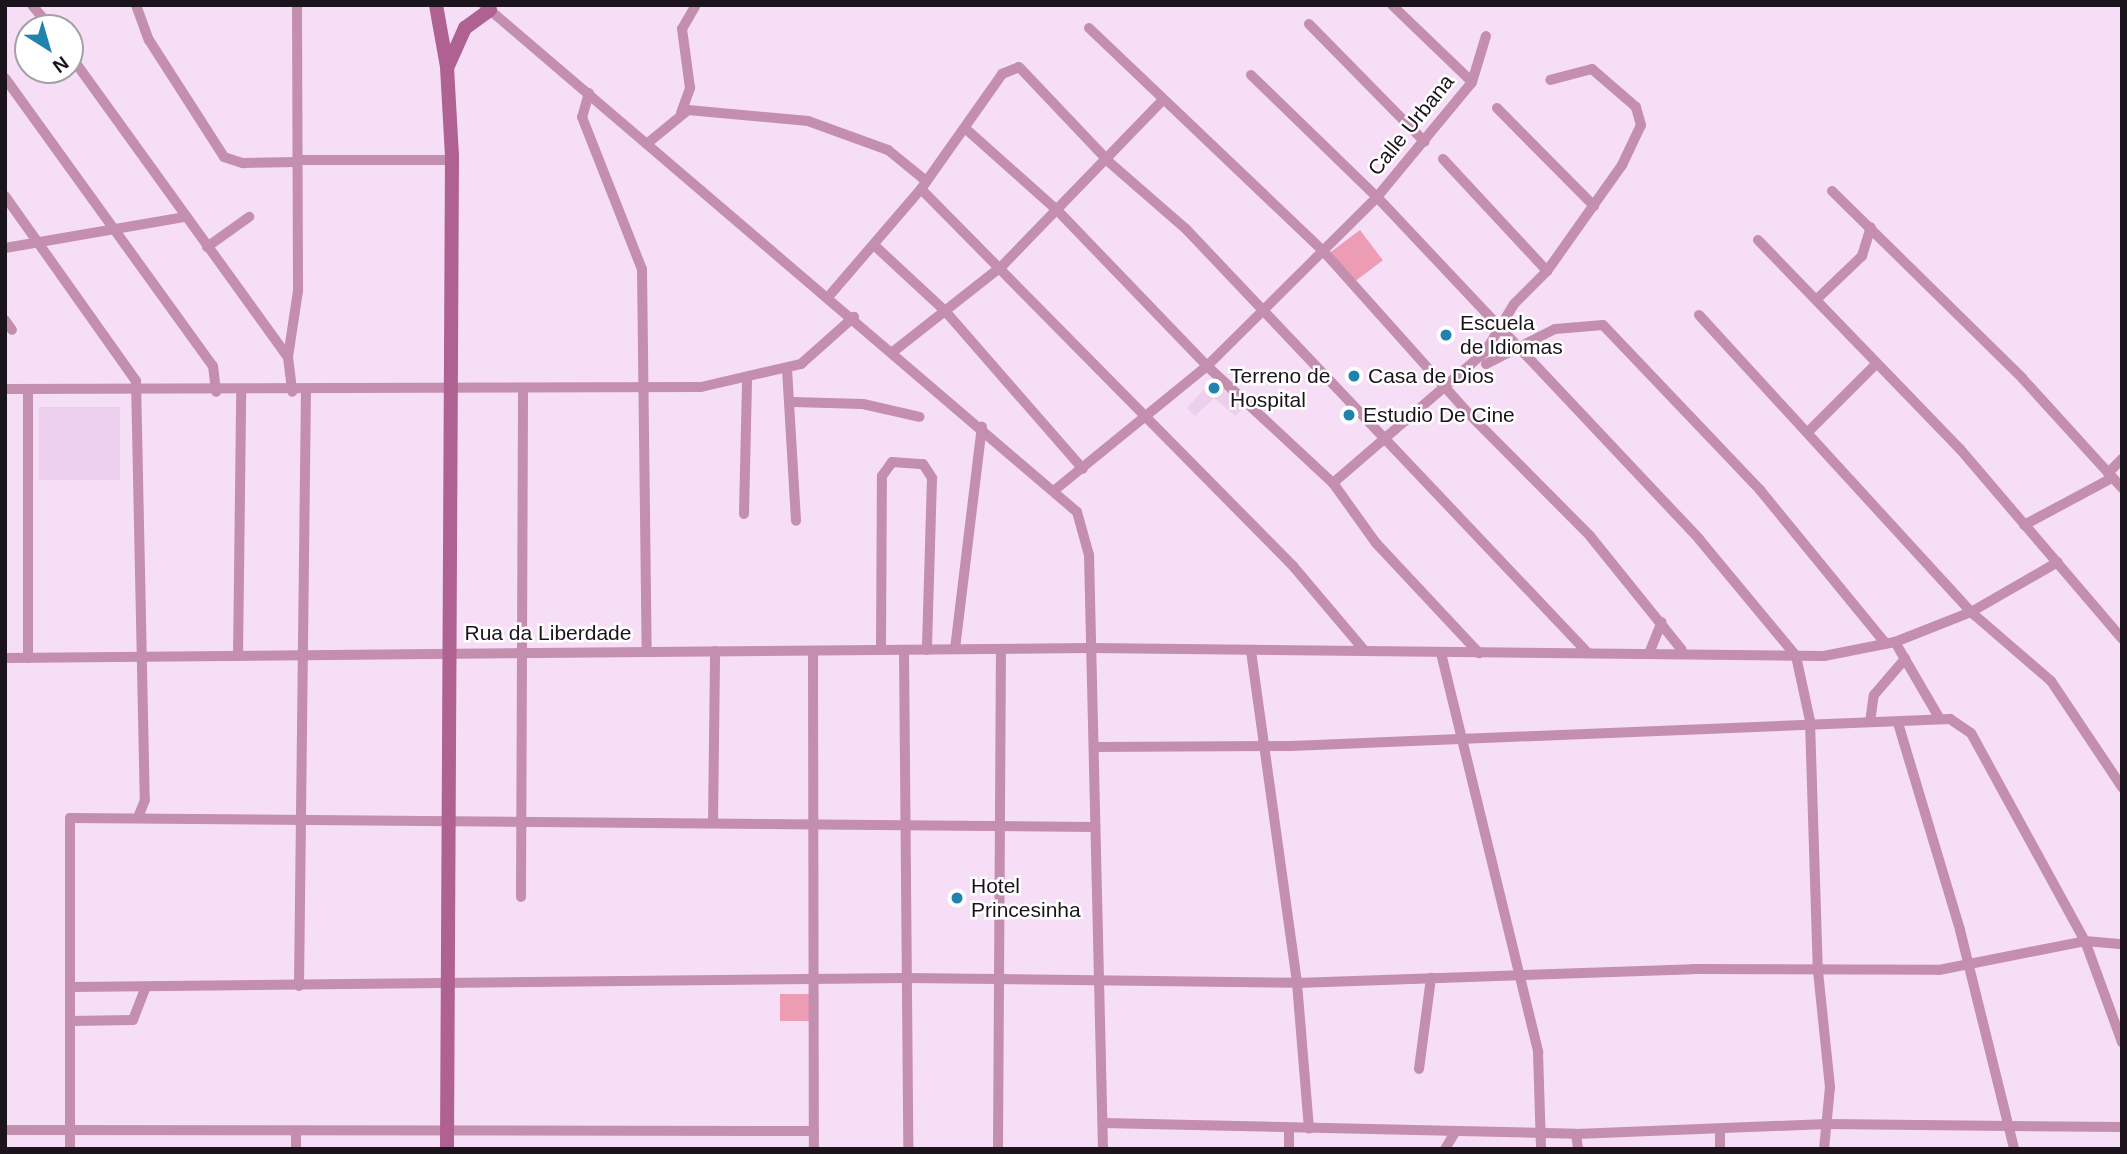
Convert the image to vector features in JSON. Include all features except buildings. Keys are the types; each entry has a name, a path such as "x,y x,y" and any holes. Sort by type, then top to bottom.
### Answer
{"main road":[{"path":"436,5 447,67 452,160 447,1149"},
{"path":"447,67 465,28 487,8"}],"street":[{"path":"136,5 149,40 224,157 243,163 452,160"},
{"path":"292,391 288,358 298,291 297,5"},
{"path":"649,142 681,113 690,88 682,29 696,5"},
{"path":"1392,5 1472,82"},
{"path":"487,8 649,142 1056,489 1086,534 1094,747 1103,1149"},
{"path":"1309,24 1425,142"},
{"path":"1089,28 1162,101 1248,173 1325,253 1445,388 1590,536 1682,650"},
{"name":"Calle Urbana","path":"1056,489 1148,418 1207,366 1325,253 1425,142 1472,82 1486,36"},
{"path":"830,296 923,185 1002,74 1019,66 1109,162 1186,229 1260,314 1541,597 1587,652"},
{"path":"1333,483 1468,368 1514,304 1547,271 1622,166 1641,118 1592,68 1550,80"},
{"path":"84,75 288,358"},
{"path":"1251,75 1377,197 1496,330 1699,539 1796,656 1810,721 1818,971 1830,1087 1824,1149"},
{"path":"5,78 213,366 216,391"},
{"path":"589,93 582,117 642,269 646,392 647,652"},
{"path":"894,351 1002,265 1109,162 1162,101"},
{"path":"1497,108 1594,205"},
{"path":"681,113 808,121 888,150 1320,595 1364,650"},
{"path":"966,128 1058,210 1207,366 1333,483 1376,543 1479,653"},
{"path":"1443,159 1547,271"},
{"path":"1832,191 1871,227 2122,488"},
{"path":"5,196 127,363 136,389 137,657 145,800 138,817"},
{"path":"207,247 249,217"},
{"path":"5,248 185,218"},
{"path":"1817,299 1862,256 1871,227"},
{"path":"1758,240 1817,299 1875,365 1960,449 2122,639"},
{"path":"874,245 946,312 1083,469"},
{"path":"1699,315 1809,431 1971,612 2061,692 2122,787"},
{"path":"5,389 646,392 747,381 787,369 827,345 854,317"},
{"path":"1486,364 1555,329 1603,325 1759,491 1905,659 1938,716 1971,733 2085,941 2122,1042"},
{"path":"1809,431 1875,365"},
{"path":"787,369 793,402 796,521"},
{"path":"744,514 747,381"},
{"path":"28,389 28,658"},
{"path":"238,656 241,391"},
{"path":"299,986 306,391"},
{"path":"521,897 523,391"},
{"path":"793,402 863,404 920,417"},
{"path":"955,649 982,427"},
{"path":"2024,525 2110,475 2122,459"},
{"path":"880,650 882,476 892,462 923,464 932,478 927,650"},
{"name":"Rua da Liberdade","path":"5,658 1090,648 1441,653 1682,650 1796,656 1890,643 1971,612 2057,562"},
{"path":"1650,651 1662,622"},
{"path":"999,1149 1001,649"},
{"path":"904,650 908,1149"},
{"path":"713,823 715,651"},
{"path":"813,651 814,1149"},
{"path":"1251,651 1262,746 1297,983 1309,1129"},
{"path":"1441,653 1522,975 1544,1132 1541,1149"},
{"path":"1870,722 1874,695 1905,659"},
{"path":"1094,747 1262,746 1810,721 1898,723 1938,716"},
{"path":"1898,723 2012,1125 2014,1149"},
{"path":"70,1149 69,1021 74,987 70,818 1094,827"},
{"path":"74,987 145,989 449,986 906,978 1098,978 1297,983 1522,975 1818,971 1966,964 2085,941 2122,944"},
{"path":"1419,1069 1431,978"},
{"path":"69,1021 133,1020 145,989"},
{"path":"1103,1123 1576,1134 1827,1125 2122,1127"},
{"path":"1289,1129 1289,1149"},
{"path":"1720,1129 1720,1149"},
{"path":"5,1130 814,1130"},
{"path":"1445,1149 1456,1131"},
{"path":"296,1132 296,1149"},
{"path":"1576,1134 1578,1149"}],"shaded area":[{"path":"1360,230 1383,260 1353,283 1330,252"},
{"name":"Terreno de Hospital","path":"1213,379 1244,408 1235,416 1214,398 1195,416 1187,408"},
{"path":"39,407 120,407 120,480 39,480"},
{"path":"780,994 809,994 809,1021 780,1021"}],"place":[{"name":"Escuela de Idiomas","path":"1446,335"},
{"name":"Casa de Dios","path":"1354,376"},
{"name":"Terreno de Hospital","path":"1214,388"},
{"name":"Estudio De Cine","path":"1349,415"},
{"name":"Hotel Princesinha","path":"957,898"}]}
